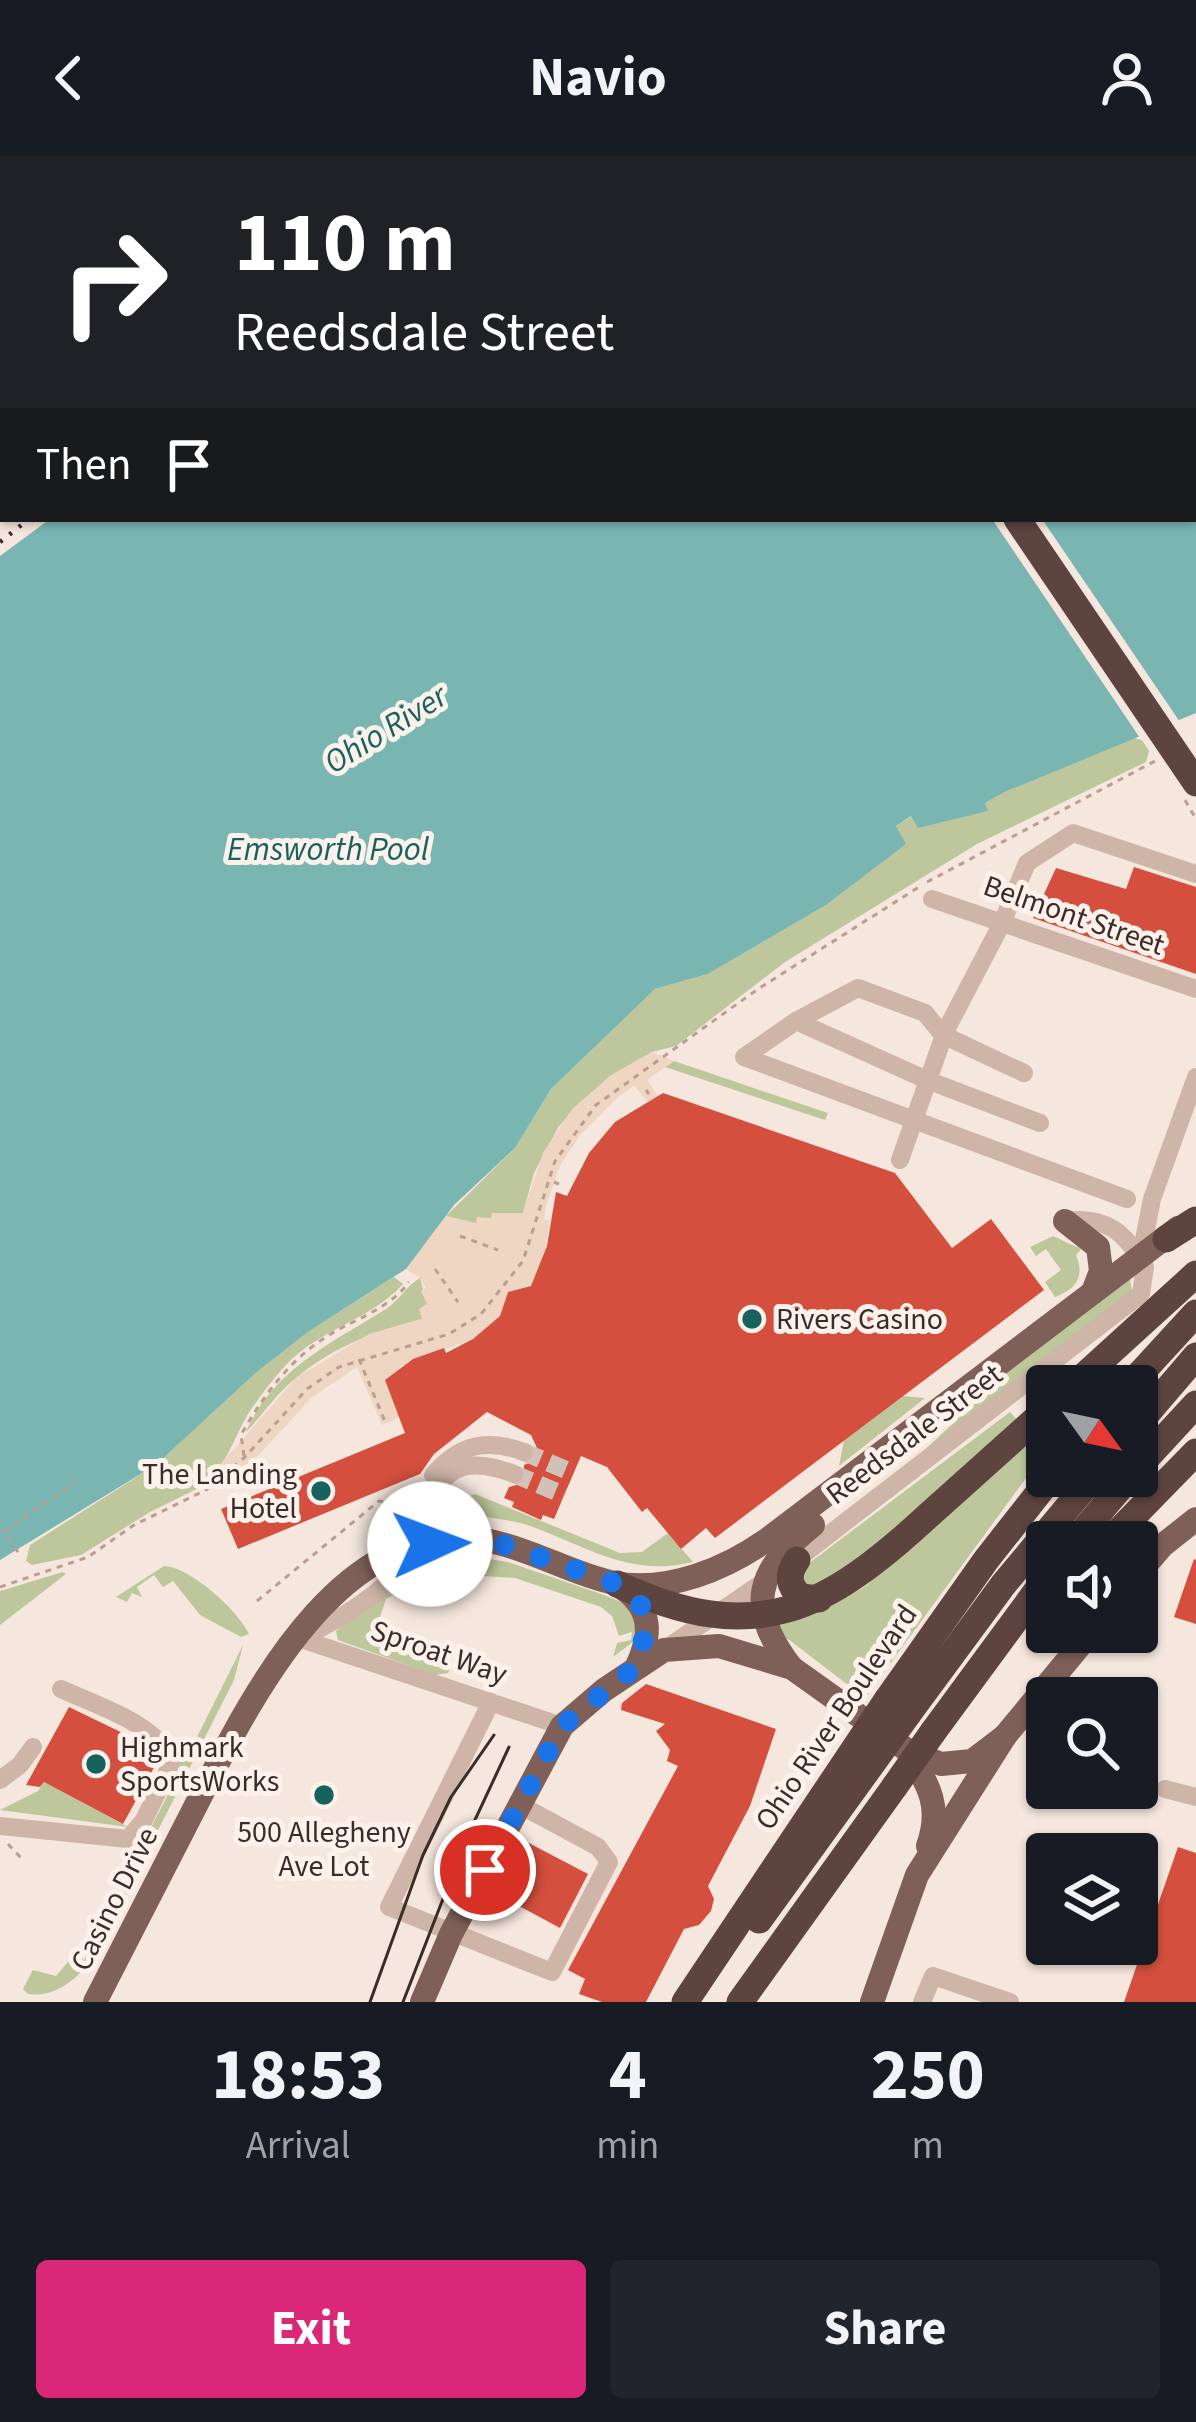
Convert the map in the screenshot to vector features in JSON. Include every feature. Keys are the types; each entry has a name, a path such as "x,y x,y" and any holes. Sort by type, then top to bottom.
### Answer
{"highway":[{"path":"1019,522 1196,783"},
{"path":"1166,1239 1196,1216"},
{"path":"1096,1365 1196,1274"},
{"path":"1148,1365 1196,1313"},
{"path":"1150,1365 1196,1323"},
{"path":"1158,1400 1196,1356"},
{"path":"1158,1445 1196,1404"},
{"path":"617,1584 674,1608 711,1615 762,1615 819,1599 884,1557 1026,1427"},
{"path":"1129,1521 1196,1452"},
{"name":"Ohio River Boulevard","path":"897,1707 986,1560 1036,1497"},
{"path":"689,2002 794,1874 897,1707 1076,1497"},
{"path":"1092,1521 1112,1497"},
{"path":"797,1560 790,1572 791,1586 801,1597 819,1599"},
{"path":"744,1998 1026,1605"},
{"path":"933,1732 1026,1631"}],"main road":[{"path":"1065,1221 1098,1247 1102,1271 1093,1292"},
{"path":"1141,1260 1166,1239"},
{"name":"Reedsdale Street","path":"768,1539 1141,1260"},
{"path":"792,1668 771,1639 762,1615 765,1581 790,1543 862,1487 919,1425"},
{"path":"1158,1551 1196,1519"},
{"name":"Casino Drive","path":"95,2002 243,1714 268,1672 332,1598 402,1552 469,1538 499,1543 617,1584 697,1577 768,1539"},
{"path":"617,1584 640,1604 648,1621 637,1666"},
{"path":"664,1650 731,1648 792,1668 907,1750 951,1767 972,1761 1005,1736"},
{"name":"Reedsdale Street","path":"422,2002 451,1934 562,1726 664,1650"},
{"path":"917,1875 1005,1736 1074,1653"},
{"path":"872,2002 936,1810 932,1791 907,1750"}],"street":[{"path":"900,1160 943,1035 1027,863 1072,833 1196,874"},
{"name":"Belmont Street","path":"932,899 1196,989"},
{"path":"1024,1073 943,1035 925,1013 858,988 796,1021 744,1057 1127,1199"},
{"path":"796,1021 927,1080 1040,1123"},
{"path":"1141,1260 1152,1199 1196,1077"},
{"path":"1065,1221 1083,1218 1108,1223 1132,1244 1141,1260"},
{"name":"Reedsdale Street","path":"664,1650 797,1560 1124,1311 1144,1286 1141,1260"},
{"path":"402,1552 423,1488 451,1457 489,1442 524,1452"},
{"path":"402,1552 445,1477 470,1465 514,1474"},
{"name":"Sproat Way","path":"296,1639 562,1726"},
{"path":"0,1826 128,1838 144,1820 172,1762 167,1748 126,1720 61,1689"},
{"path":"491,1702 389,1907 552,1972 609,1862 598,1847 520,1805"},
{"path":"0,1780 20,1765 32,1747"},
{"path":"1166,1789 1196,1797"},
{"path":"922,2002 933,1976 1010,2002"}],"path":[{"path":"0,1587 88,1557 134,1525 206,1490 307,1389 359,1359 449,1334 481,1314 524,1261 548,1179 565,1141 596,1105 660,1061"},
{"path":"460,1236 498,1250"},
{"path":"435,1269 458,1301"},
{"path":"244,1457 241,1435 283,1374 324,1338 389,1303 409,1282"},
{"path":"359,1359 386,1424"},
{"path":"18,1552 4,1532 75,1482"},
{"path":"256,1601 379,1501 405,1506"},
{"path":"11,1847 23,1860"}],"green space":[{"path":"1133,738 1142,740 1149,751 1146,762 977,844 785,962 676,1046 652,1052 610,1076 559,1126 534,1173 523,1213 477,1224 446,1216 515,1148 551,1089 655,989 708,974 826,905 905,844 896,826 912,816 987,810 985,803 1005,792"},
{"path":"674,1061 828,1113 825,1120 665,1067"},
{"path":"1053,1236 1081,1249 1076,1255 1077,1281 1055,1297 1045,1282 1061,1270 1046,1249 1036,1256 1030,1247"},
{"path":"394,1277 403,1284 390,1296 314,1342 281,1370 212,1474 215,1480 150,1512 81,1555 32,1565 26,1561 30,1545 157,1464 258,1371 308,1332"},
{"path":"420,1278 427,1304 422,1319 366,1337 315,1363 246,1432 288,1374 386,1309"},
{"path":"1130,1278 1132,1292 1038,1365 1026,1365 1026,1374 910,1464 1011,1368"},
{"path":"903,1396 925,1398 839,1466 844,1440"},
{"path":"1010,1412 1020,1423 863,1560 810,1592 800,1572 804,1567"},
{"path":"1026,1438 1026,1478 865,1698 788,1639 783,1640 774,1624 829,1607 866,1586"},
{"path":"475,1494 620,1553 642,1552 668,1533 693,1562 671,1566 630,1563 524,1524 461,1511 460,1500"},
{"path":"470,1556 508,1562 624,1603 636,1622 633,1642 613,1657 617,1643 631,1640 632,1632 619,1636 612,1616 601,1607 515,1578 469,1575"},
{"path":"424,1562 429,1575 386,1599 372,1641 450,1669 448,1673 435,1675 338,1640 336,1631"},
{"path":"164,1566 212,1591 249,1634 241,1637 200,1615 173,1581 163,1587 154,1575 137,1587 142,1597 132,1593 127,1602 116,1597"},
{"path":"66,1574 0,1625 0,1591"},
{"path":"243,1645 234,1680 145,1856 138,1853 181,1769 177,1750 189,1753"},
{"path":"44,1782 128,1827 0,1810 38,1791"},
{"path":"136,1857 143,1860 113,1924 86,1967 50,1992 28,1994 23,1989 33,1970 56,1976 73,1956 84,1960"}],"shaded area":[{"path":"652,1052 674,1061 647,1080 659,1097 650,1104 634,1086 580,1135 561,1164 546,1205 544,1219 550,1220 544,1256 531,1286 508,1292 500,1316 473,1339 400,1366 399,1416 392,1421 382,1425 357,1367 312,1397 257,1457 216,1488 212,1474 297,1377 369,1334 422,1319 419,1309 427,1304 421,1291 426,1288 406,1269 446,1216 476,1223 477,1217 491,1218 492,1213 523,1213 543,1153 572,1109 610,1076"}],"water":[{"name":"Emsworth Pool","path":"46,522 1196,522 1196,713 1005,792 985,803 988,811 918,828 911,816 896,826 906,844 826,905 708,974 655,989 551,1089 515,1148 454,1205 406,1269 308,1332 258,1371 157,1464 0,1560 0,556"}],"pier":[{"path":"994,522 1044,522 1182,725 1142,741"}],"building":[{"path":"1134,867 1196,887 1196,974 1033,918 1056,868 1126,889"},
{"name":"Rivers Casino","path":"663,1093 895,1173 952,1248 991,1219 1044,1290 715,1538 706,1528 681,1549 647,1508 642,1512 607,1467 581,1456 554,1519 543,1515 541,1520 512,1507 514,1502 504,1498 509,1487 524,1483 524,1465 534,1461 537,1448 531,1435 487,1412 434,1454 420,1474 238,1549 221,1509 405,1433 385,1380 413,1359 444,1348 446,1353 473,1339 500,1316 508,1292 531,1286 547,1246 556,1192 567,1196 589,1153 615,1122"},
{"path":"1196,1560 1196,1624 1174,1617"},
{"path":"646,1684 776,1729 750,1806 708,1886 714,1899 711,1911 699,1925 684,1929 646,2002 602,2002 579,1994 585,1979 568,1970 678,1766 667,1761 670,1750 656,1731 665,1724 621,1710 622,1703"},
{"name":"Highmark SportsWorks","path":"69,1707 133,1738 157,1762 123,1824 44,1782 40,1787 26,1785"},
{"path":"525,1841 588,1874 560,1928 497,1894"},
{"path":"1178,1847 1196,1853 1196,2002 1124,2002 1137,1965 1158,1965 1158,1904"}],"tunnel":[{"path":"524,1452 573,1473"},
{"path":"514,1474 564,1495"}],"tram line":[{"path":"370,2002 423,1855 451,1797 494,1735"},
{"path":"403,2002 467,1837 509,1747"}],"railway":[{"path":"0,542 25,522"}],"place":[{"name":"Rivers Casino","path":"752,1319"},
{"name":"The Landing Hotel","path":"321,1491"},
{"name":"Highmark SportsWorks","path":"96,1764"},
{"name":"500 Allegheny Ave Lot","path":"324,1795"}],"route":[{"path":"430,1544 469,1538 499,1543 617,1584 634,1596 648,1621 637,1666 576,1710 562,1726 485,1870"}],"water label":[{"name":"Ohio River","path":"385,728"}]}
